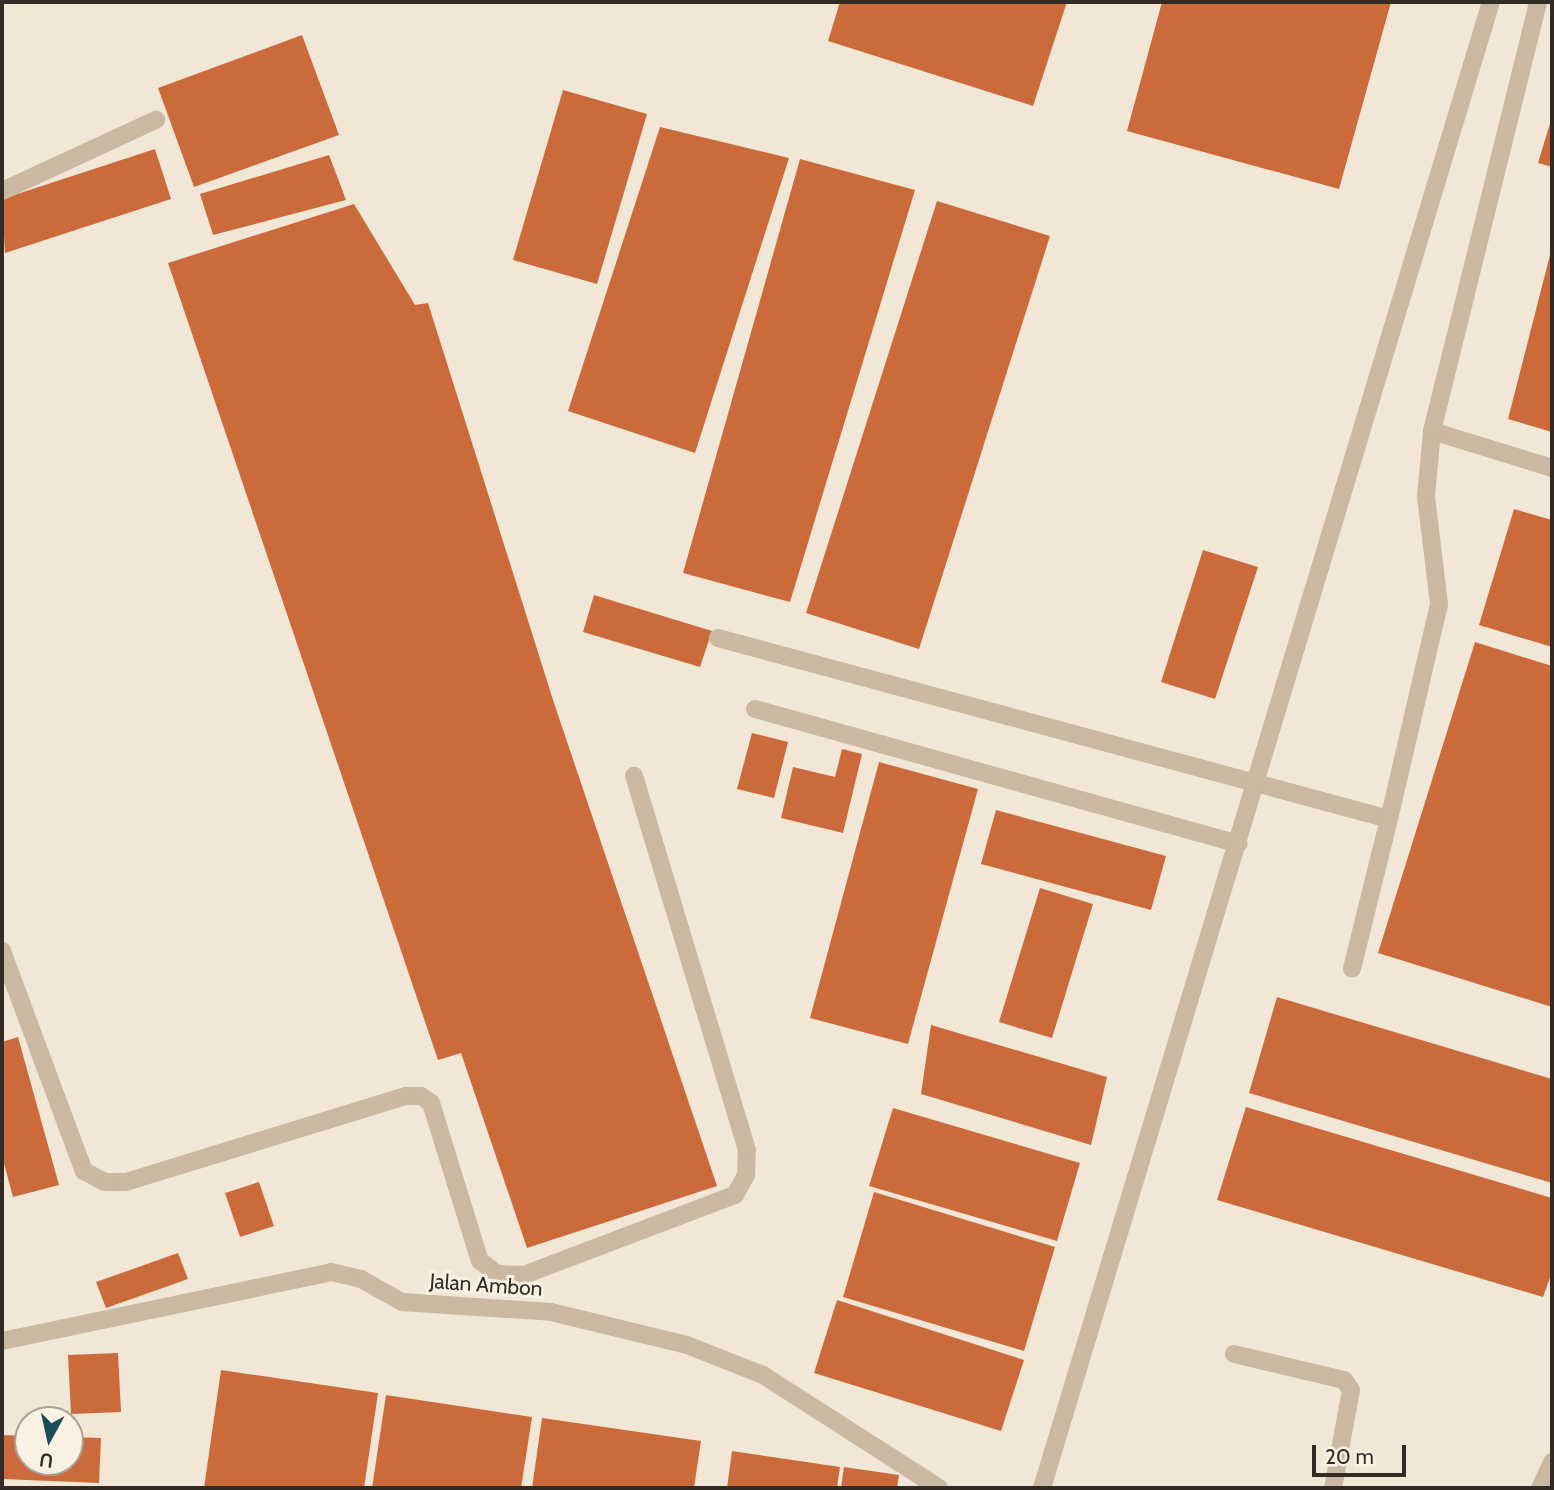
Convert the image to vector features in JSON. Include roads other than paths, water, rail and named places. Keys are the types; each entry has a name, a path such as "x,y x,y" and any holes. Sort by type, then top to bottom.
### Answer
{"street":[{"path":"1042,1488 1259,783 1491,2"},
{"path":"1352,969 1439,604 1426,496 1432,431 1496,188 1538,2"},
{"path":"2,191 156,120"},
{"path":"1432,431 1552,468"},
{"path":"718,638 1389,819"},
{"path":"755,709 1239,844"},
{"path":"2,951 84,1171 105,1182 126,1182 406,1096 421,1096 431,1103 480,1261 497,1274 524,1275 735,1195 746,1175 747,1150 635,776"},
{"name":"Jalan Ambon","path":"2,1341 331,1272 361,1279 402,1302 551,1312 687,1345 763,1375 939,1488"},
{"path":"1234,1354 1344,1380 1350,1390 1333,1488"},
{"path":"1540,1488 1552,1462"}]}
